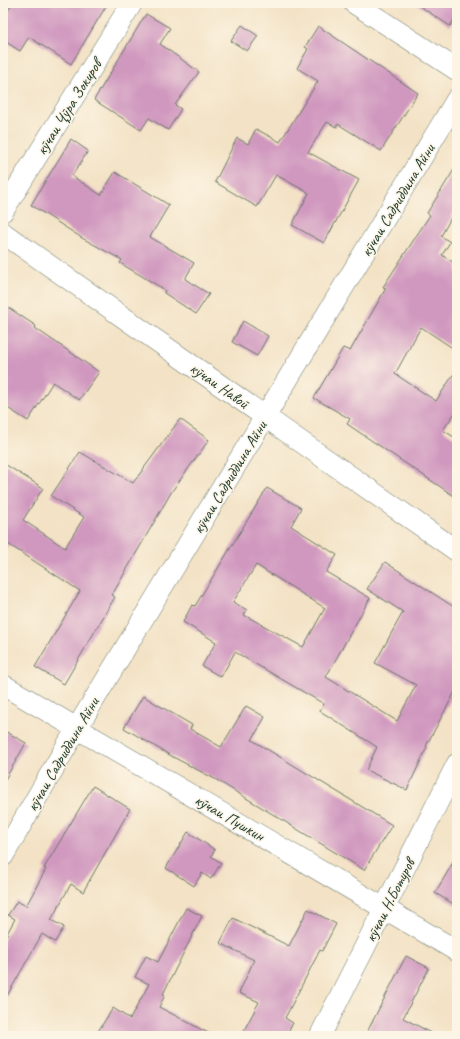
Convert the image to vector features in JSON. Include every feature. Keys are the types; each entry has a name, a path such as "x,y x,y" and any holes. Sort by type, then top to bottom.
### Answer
{"street":[{"name":"кӯчаи Ҷӯра Зокиров","path":"3,211 132,3"},
{"path":"354,3 457,70"},
{"name":"кӯчаи Садриддина Айни","path":"3,856 77,728 457,99"},
{"name":"кӯчаи Навоӣ","path":"3,233 457,550"},
{"name":"кӯчаи Пушкин","path":"3,685 385,907 457,951"},
{"name":"кӯчаи Н.Ботуров","path":"320,1036 457,764"}],"building":[{"path":"13,3 108,3 71,64 29,37 20,51 3,40 3,18"},
{"path":"415,3 457,3 457,15 450,26"},
{"path":"146,14 170,28 160,44 199,72 175,105 181,109 168,130 149,118 141,130 94,100"},
{"path":"242,25 258,36 247,51 231,41"},
{"path":"318,26 418,93 381,151 338,124 336,127 327,122 308,152 359,180 324,243 292,225 309,193 276,175 257,207 215,182 237,138 248,144 256,129 280,142 318,81 297,68 308,49 305,47"},
{"path":"71,139 88,151 72,176 101,195 115,172 169,205 150,237 194,263 185,279 209,294 196,314 164,293 165,290 120,263 122,260 82,238 31,205"},
{"path":"457,165 457,207 441,236 450,242 442,255 457,265 457,351 421,327 395,374 436,401 457,369 457,410 443,430 457,439 457,498 347,424 350,419 314,398 343,348 350,351 386,288 383,287 430,215 427,213"},
{"path":"3,304 99,372 79,400 53,382 28,421 3,405"},
{"path":"243,321 268,336 257,356 232,342"},
{"path":"180,419 209,440 172,491 112,595 115,597 64,684 35,667 80,591 8,544 3,553 3,463 43,488 23,520 65,548 84,517 51,496 80,452 133,483"},
{"path":"267,488 301,508 291,526 337,555 326,572 370,598 326,677 397,721 416,685 375,663 403,612 367,589 385,562 457,609 457,688 426,746 427,747 407,790 366,770 377,747 320,711 324,704 235,652 221,677 202,666 216,642 183,622 192,605 195,606","holes":["256,565 325,608 303,647 244,615 247,610 233,602"]},
{"path":"143,696 192,725 190,729 221,747 246,706 265,717 252,740 392,825 364,870 215,779 173,757 124,728"},
{"path":"3,730 26,743 3,783"},
{"path":"93,786 130,809 83,892 71,884 51,920 64,927 55,942 42,934 3,1003 3,941 15,919 8,915 17,901 26,906 46,869 44,868"},
{"path":"188,832 215,850 211,856 221,863 211,879 202,873 194,886 166,868"},
{"path":"457,856 457,906 435,893"},
{"path":"186,908 202,916 163,994 165,995 159,1007 214,1036 95,1036 113,1008 130,1019 149,984 135,977 146,956 158,962"},
{"path":"308,909 336,924 322,951 320,950 285,1018 293,1023 286,1036 241,1036 259,1002 239,993 254,960 220,943 233,918 289,946"},
{"path":"406,956 429,968 403,1018 437,1036 365,1036"}]}
